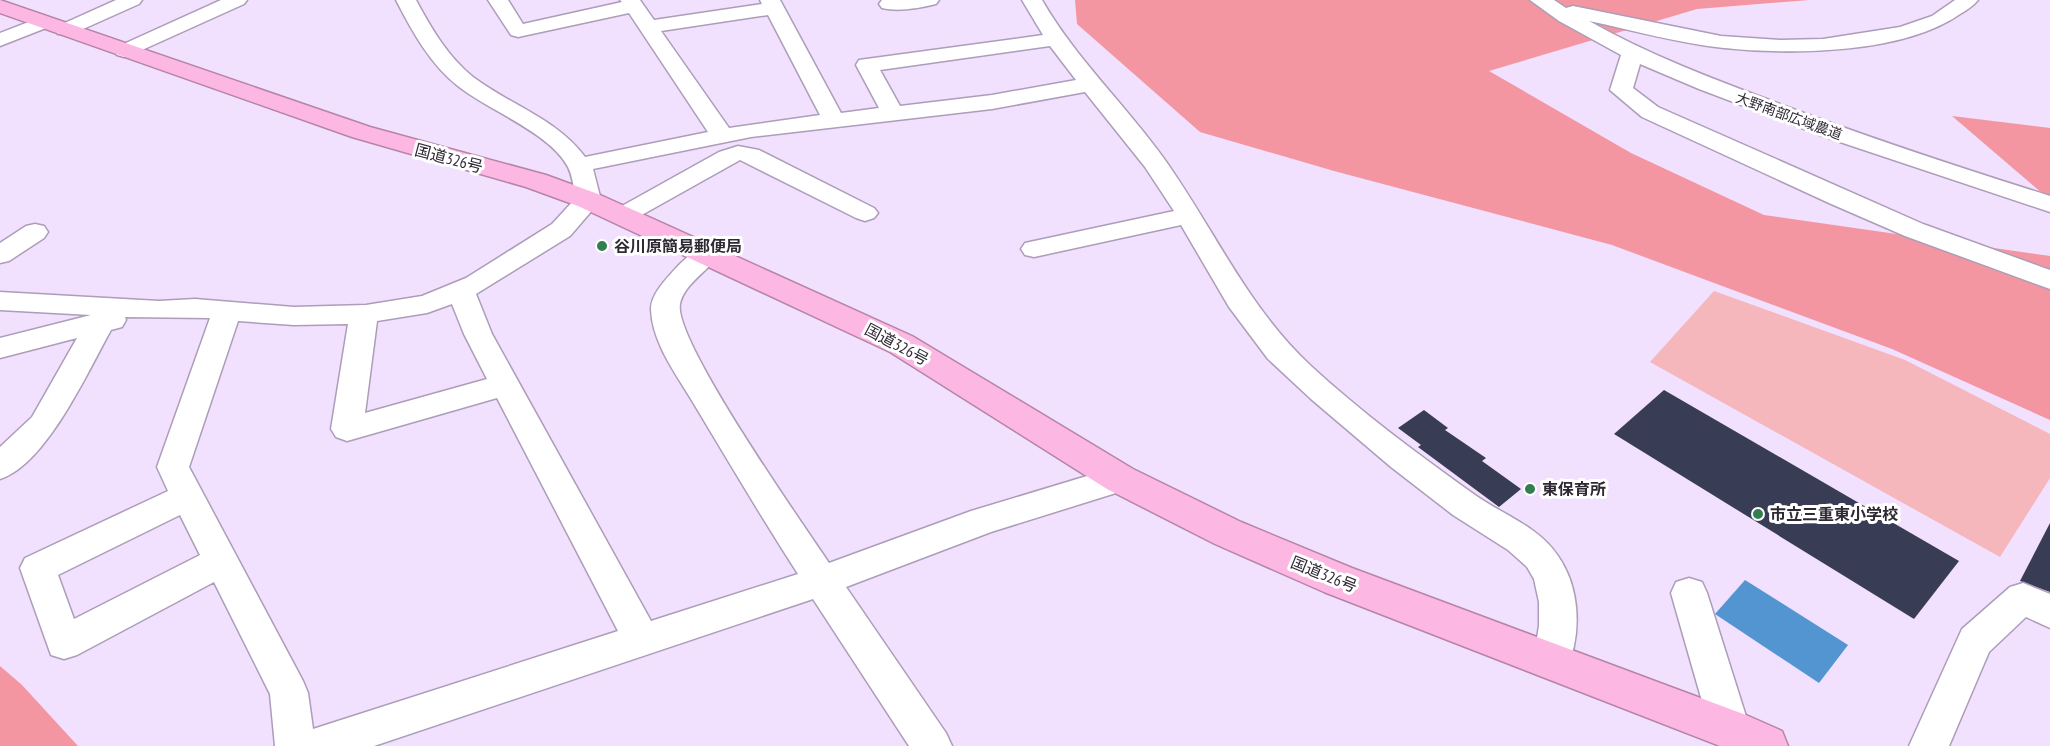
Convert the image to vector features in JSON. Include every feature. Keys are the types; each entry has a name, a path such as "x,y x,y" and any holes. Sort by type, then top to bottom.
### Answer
{"highway":[{"name":"国道326号","path":"0,6 391,142 536,181 588,200 901,344 1120,479 1228,533 1338,580 1730,729 1766,746"}],"street":[{"path":"0,40 55,26 132,0"},
{"path":"124,51 237,0"},
{"path":"0,301 159,310 195,308 294,316 364,314 427,304 476,284 561,230 588,200 580,165 549,136 464,80 438,55 406,0"},
{"path":"498,0 518,31 631,3 722,135"},
{"path":"889,4 929,0"},
{"path":"1032,0 1057,39 1156,164 1245,314 1274,350 1467,507 1528,545 1548,569 1557,598 1559,626 1552,662"},
{"path":"1546,4 1721,42 1780,46 1823,45 1904,33 1939,20 1968,0"},
{"path":"647,27 772,4 833,119"},
{"name":"大野南部広域農道","path":"1546,4 1632,54 1827,130 2050,204"},
{"path":"893,113 867,65 1057,39"},
{"path":"1632,54 1622,90 1650,112 1914,230 2050,280"},
{"path":"580,165 722,135 833,119 992,102 1092,84"},
{"path":"622,216 738,153 751,155 865,213"},
{"path":"1034,249 1188,216"},
{"path":"0,255 34,232"},
{"path":"706,255 672,289 664,305 669,326 683,358 761,491 932,746"},
{"path":"461,290 478,334 642,640"},
{"path":"3,351 101,322 159,310"},
{"path":"227,310 173,467 289,693 295,746"},
{"path":"364,314 347,429 505,385"},
{"path":"0,467 42,424 101,322"},
{"path":"318,746 822,581 983,521 1120,479"},
{"path":"188,496 38,568 64,643 221,561"},
{"path":"1689,593 1730,729"},
{"path":"1929,746 1976,641 2023,598 2050,612"}],"shaded area":[{"path":"1075,0 1809,0 1697,9 1489,71 1631,153 1764,215 2050,256 2050,420 1892,349 1612,245 1334,171 1200,132 1077,24"},
{"path":"1952,116 2050,128 2050,200"},
{"path":"1714,291 1905,360 2050,434 2050,478 2000,557 1650,362"},
{"path":"0,666 22,685 78,746 0,746"}],"water":[{"path":"1745,580 1848,645 1819,683 1715,614"}],"building":[{"path":"1664,390 1959,561 1914,619 1614,434"},
{"path":"1424,410 1448,428 1445,430 1486,458 1482,461 1521,489 1499,507 1418,447 1421,445 1398,428"},
{"path":"2050,523 2050,592 2020,581"}],"place":[{"name":"谷川原簡易郵便局","path":"602,246"},
{"name":"東保育所","path":"1530,489"},
{"name":"市立三重東小学校","path":"1758,514"}]}
